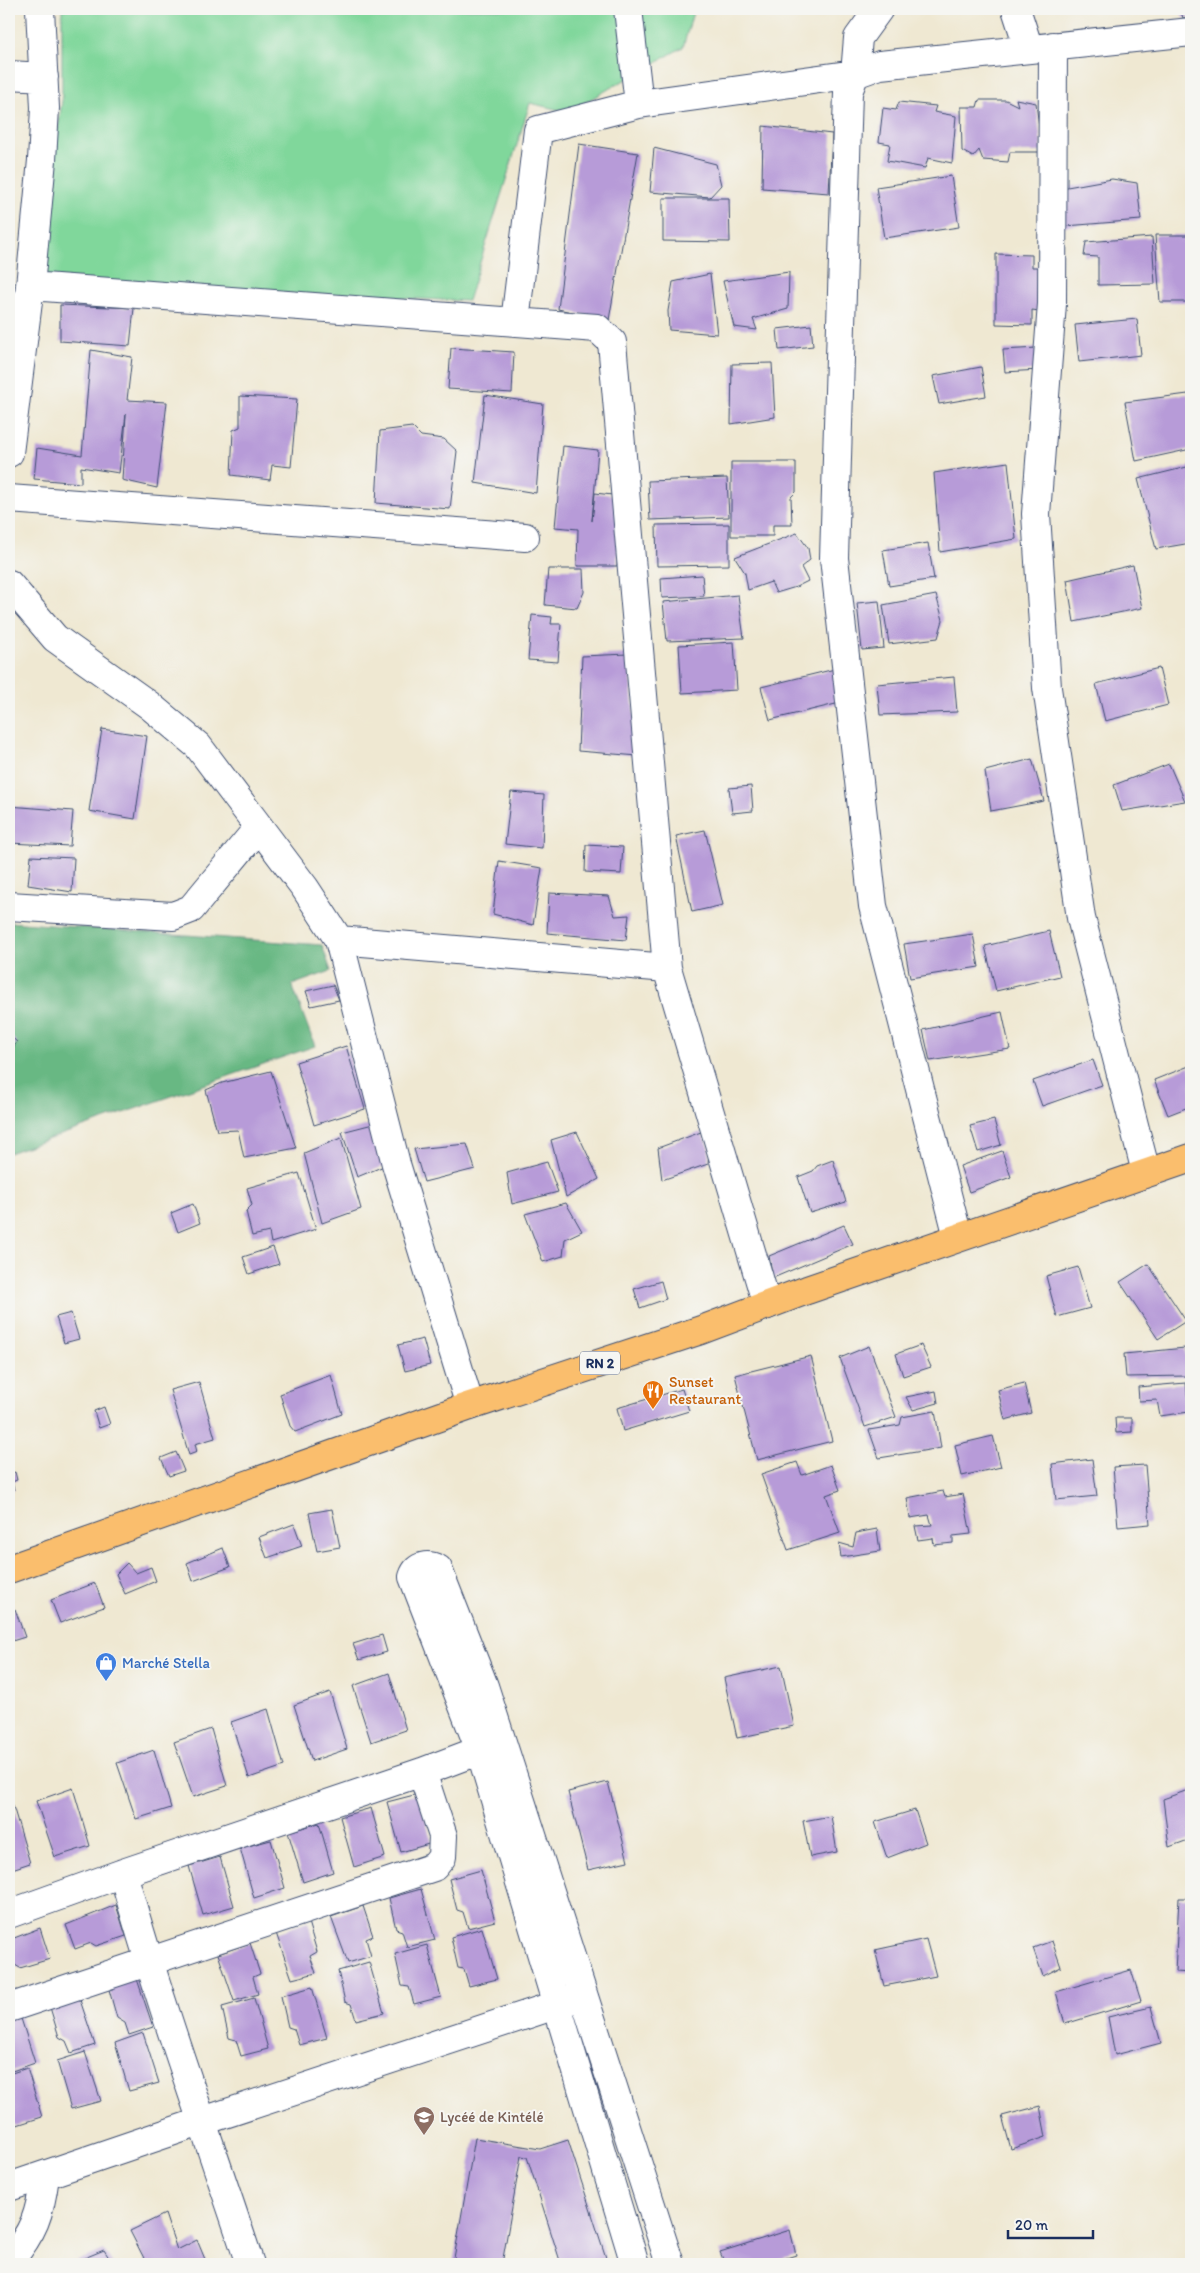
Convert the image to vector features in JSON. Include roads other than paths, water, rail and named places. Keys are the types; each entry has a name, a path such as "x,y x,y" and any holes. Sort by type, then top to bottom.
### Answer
{"highway":[{"name":"RN 2","path":"9,1569 470,1406 691,1333 1146,1172 1191,1158"}],"street":[{"path":"9,453 22,293 42,160 45,108 40,9"},
{"path":"628,9 639,104"},
{"path":"879,9 858,38 855,74 848,92 834,558 873,906 958,1238"},
{"path":"1016,9 1041,48 1052,304 1036,514 1046,688 1081,918 1146,1172"},
{"path":"515,322 538,130 639,104 855,74 880,64 1191,32"},
{"path":"9,75 44,77"},
{"path":"22,293 597,328 612,342 667,968 767,1305"},
{"path":"9,499 525,537"},
{"path":"9,584 55,638 149,705 198,746 305,888 338,940 396,1164 470,1406"},
{"path":"9,906 173,916 191,909 260,827"},
{"path":"338,940 667,968"},
{"path":"635,2264 558,2004 491,1746 484,1686 438,1569 422,1567 415,1572 413,1577 491,1746 585,1996 670,2264"},
{"path":"9,1914 123,1873 422,1772 491,1746"},
{"path":"9,2008 434,1867 442,1857 444,1836 422,1772"},
{"path":"123,1873 148,1963 250,2264"},
{"path":"9,2187 203,2121 585,1996"},
{"path":"9,2262 28,2238 41,2208 45,2176"}],"place":[{"name":"Sunset Restaurant","path":"653,1410"},
{"name":"Marché Stella","path":"106,1682"},
{"name":"Lycéé de Kintélé","path":"424,2136"}]}
